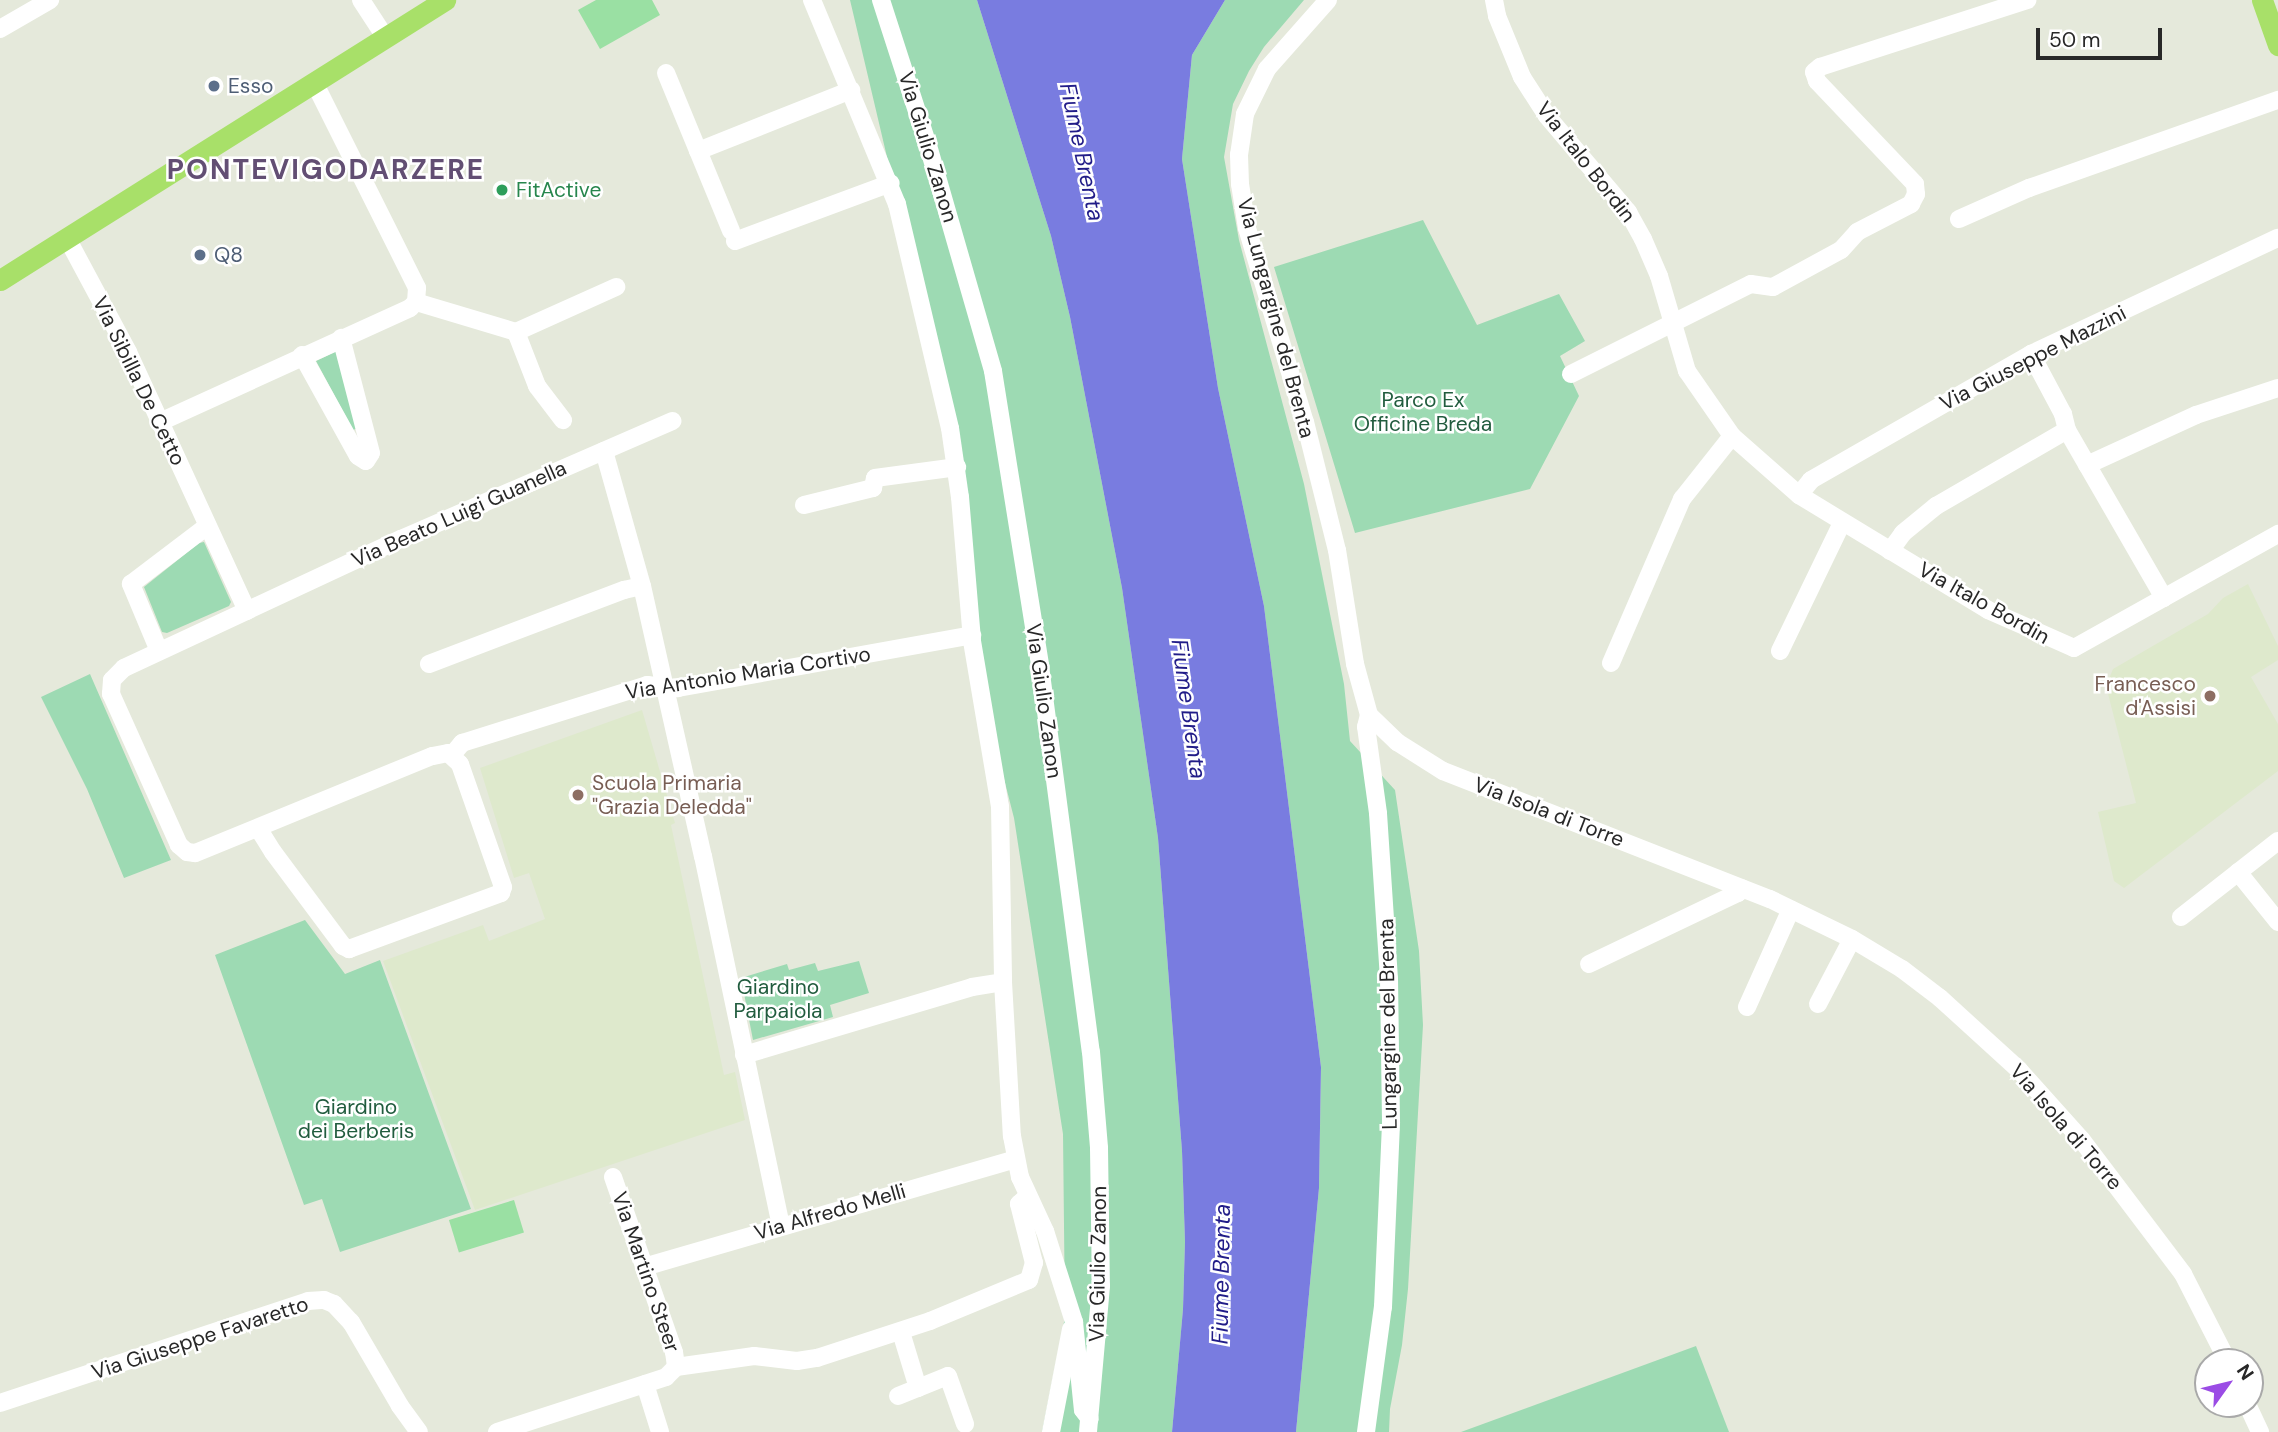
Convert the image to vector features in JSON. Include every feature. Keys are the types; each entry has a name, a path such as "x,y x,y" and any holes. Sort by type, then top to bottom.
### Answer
{"main road":[{"path":"0,279 445,0"},
{"path":"2262,0 2278,44"}],"street":[{"path":"0,29 50,0"},
{"path":"361,0 385,37"},
{"name":"Via Giulio Zanon","path":"812,0 891,183 925,312 957,467 972,635 1000,806 1003,982 1015,1159 1055,1259 1074,1322 1083,1410 1089,1425"},
{"name":"Via Giulio Zanon","path":"881,0 931,155 993,371 1040,666 1091,1052 1099,1148 1101,1286 1089,1425"},
{"name":"Via Lungargine del Brenta","path":"1328,0 1267,69 1245,114 1239,174 1247,228 1305,422 1334,537 1349,618"},
{"name":"Via Italo Bordin","path":"1494,0 1497,16 1522,77 1547,116 1628,212 1643,239 1659,276 1685,366 1732,436 1798,495 1988,610 2074,648 2278,534"},
{"path":"1571,374 1751,284 1773,287 1841,250 1857,232 1915,199 1915,184 1817,81 1814,72 1820,66 2027,0"},
{"path":"666,73 733,236 891,183"},
{"path":"160,422 410,308 416,302 417,288 314,82"},
{"path":"698,151 851,90"},
{"path":"1959,219 2029,188 2278,100"},
{"name":"Via Giuseppe Mazzini","path":"1798,495 1811,480 2031,354 2278,237"},
{"name":"Via Sibilla De Cetto","path":"67,238 128,352 247,611"},
{"path":"416,302 516,332 616,287"},
{"path":"516,332 537,386 563,420"},
{"path":"302,355 358,456 366,461 371,453 341,338"},
{"path":"2031,354 2063,414 2067,430 2164,598"},
{"path":"2087,464 2196,415 2278,388"},
{"name":"Via Beato Luigi Guanella","path":"247,611 413,533 673,421"},
{"path":"1890,551 1903,533 1936,506 2067,430"},
{"path":"1611,663 1682,499 1732,436"},
{"path":"604,452 642,586 782,1226"},
{"path":"804,505 873,488 875,478 957,467"},
{"path":"1780,651 1842,523"},
{"path":"207,526 131,584 159,651 247,611"},
{"path":"429,664 624,590 642,586"},
{"name":"Lungargine del Brenta","path":"1349,618 1363,701 1368,715 1366,727 1378,813 1389,979 1391,1122 1383,1307 1366,1432"},
{"name":"Via Antonio Maria Cortivo","path":"159,651 117,674 112,680 111,694 179,845 187,852 195,853 432,755 452,755 462,743 647,685 678,688 972,635"},
{"name":"Via Isola di Torre","path":"1368,715 1397,742 1451,775 1791,909 1852,939 1902,969 1949,1005 2019,1070 2081,1139 2183,1274 2221,1348"},
{"path":"258,828 272,852 343,946 349,949 501,893 503,887 476,806 460,764 452,755"},
{"path":"2181,917 2278,841"},
{"path":"2238,872 2278,922"},
{"path":"1589,964 1742,888"},
{"path":"1747,1007 1791,909"},
{"path":"1818,1004 1852,939"},
{"path":"744,1055 972,987 1003,982"},
{"name":"Via Alfredo Melli","path":"644,1267 1015,1159"},
{"name":"Via Martino Steer","path":"613,1177 674,1352 676,1367"},
{"path":"496,1432 666,1377 676,1367 754,1356 797,1361 817,1358 901,1332 1029,1280 1034,1262 1019,1204 1028,1196"},
{"name":"Via Giuseppe Favaretto","path":"0,1403 308,1301 324,1300 334,1304 351,1322 400,1406 419,1432"},
{"name":"Via Giulio Zanon","path":"1051,1432 1074,1322"},
{"path":"901,1332 918,1388"},
{"path":"898,1396 948,1376 965,1424"},
{"path":"645,1384 660,1432"}],"shaded area":[{"path":"2248,584 2278,646 2278,660 2251,677 2278,724 2278,771 2124,888 2114,881 2098,812 2136,803 2106,686 2113,669 2208,614 2223,598"},
{"path":"642,710 675,823 671,825 724,1075 735,1072 745,1120 475,1210 383,961 483,925 489,941 545,919 529,873 514,878 480,768"}],"green space":[{"path":"596,0 652,0 660,15 600,49 578,10"},
{"path":"850,0 977,0 1051,236 1070,317 1122,588 1158,838 1182,1151 1185,1242 1183,1309 1172,1432 1042,1432 1065,1317 1063,1134 1014,818 990,724 960,467"},
{"path":"1225,0 1304,0 1264,47 1249,71 1233,104 1224,157 1239,240 1304,484 1344,684 1350,741 1395,790 1419,951 1423,1025 1408,1289 1389,1432 1296,1432 1319,1188 1321,1067 1264,606 1218,388 1182,159 1192,55"},
{"name":"Parco Ex Officine Breda","path":"1423,220 1477,325 1559,294 1585,341 1560,356 1579,396 1530,489 1355,533 1274,267"},
{"path":"337,351 358,428 353,430 316,361"},
{"path":"204,542 231,602 229,606 167,633 162,632 144,587 199,543"},
{"path":"90,674 171,860 124,878 87,789 41,697"},
{"name":"Giardino dei Berberis","path":"305,920 345,974 380,960 471,1209 340,1252 322,1199 304,1205 215,955"},
{"name":"Giardino Parpaiola","path":"859,961 869,993 830,1005 833,1017 753,1040 741,978 787,964 789,970 815,963 818,971"},
{"path":"514,1200 524,1233 459,1252 449,1220"},
{"path":"1696,1346 1729,1432 1461,1432"}],"water":[{"name":"Fiume Brenta","path":"977,0 1225,0 1192,55 1182,159 1218,388 1264,606 1321,1067 1319,1188 1296,1432 1172,1432 1183,1309 1185,1242 1182,1151 1158,838 1122,588 1070,317 1051,236"}],"place":[{"name":"Esso","path":"214,86"},
{"name":"FitActive","path":"502,190"},
{"name":"Q8","path":"200,255"},
{"name":"Francesco d'Assisi","path":"2210,696"},
{"name":"Scuola Primaria \"Grazia Deledda\"","path":"578,795"}],"district":[{"name":"PONTEVIGODARZERE","path":"326,170"}]}
